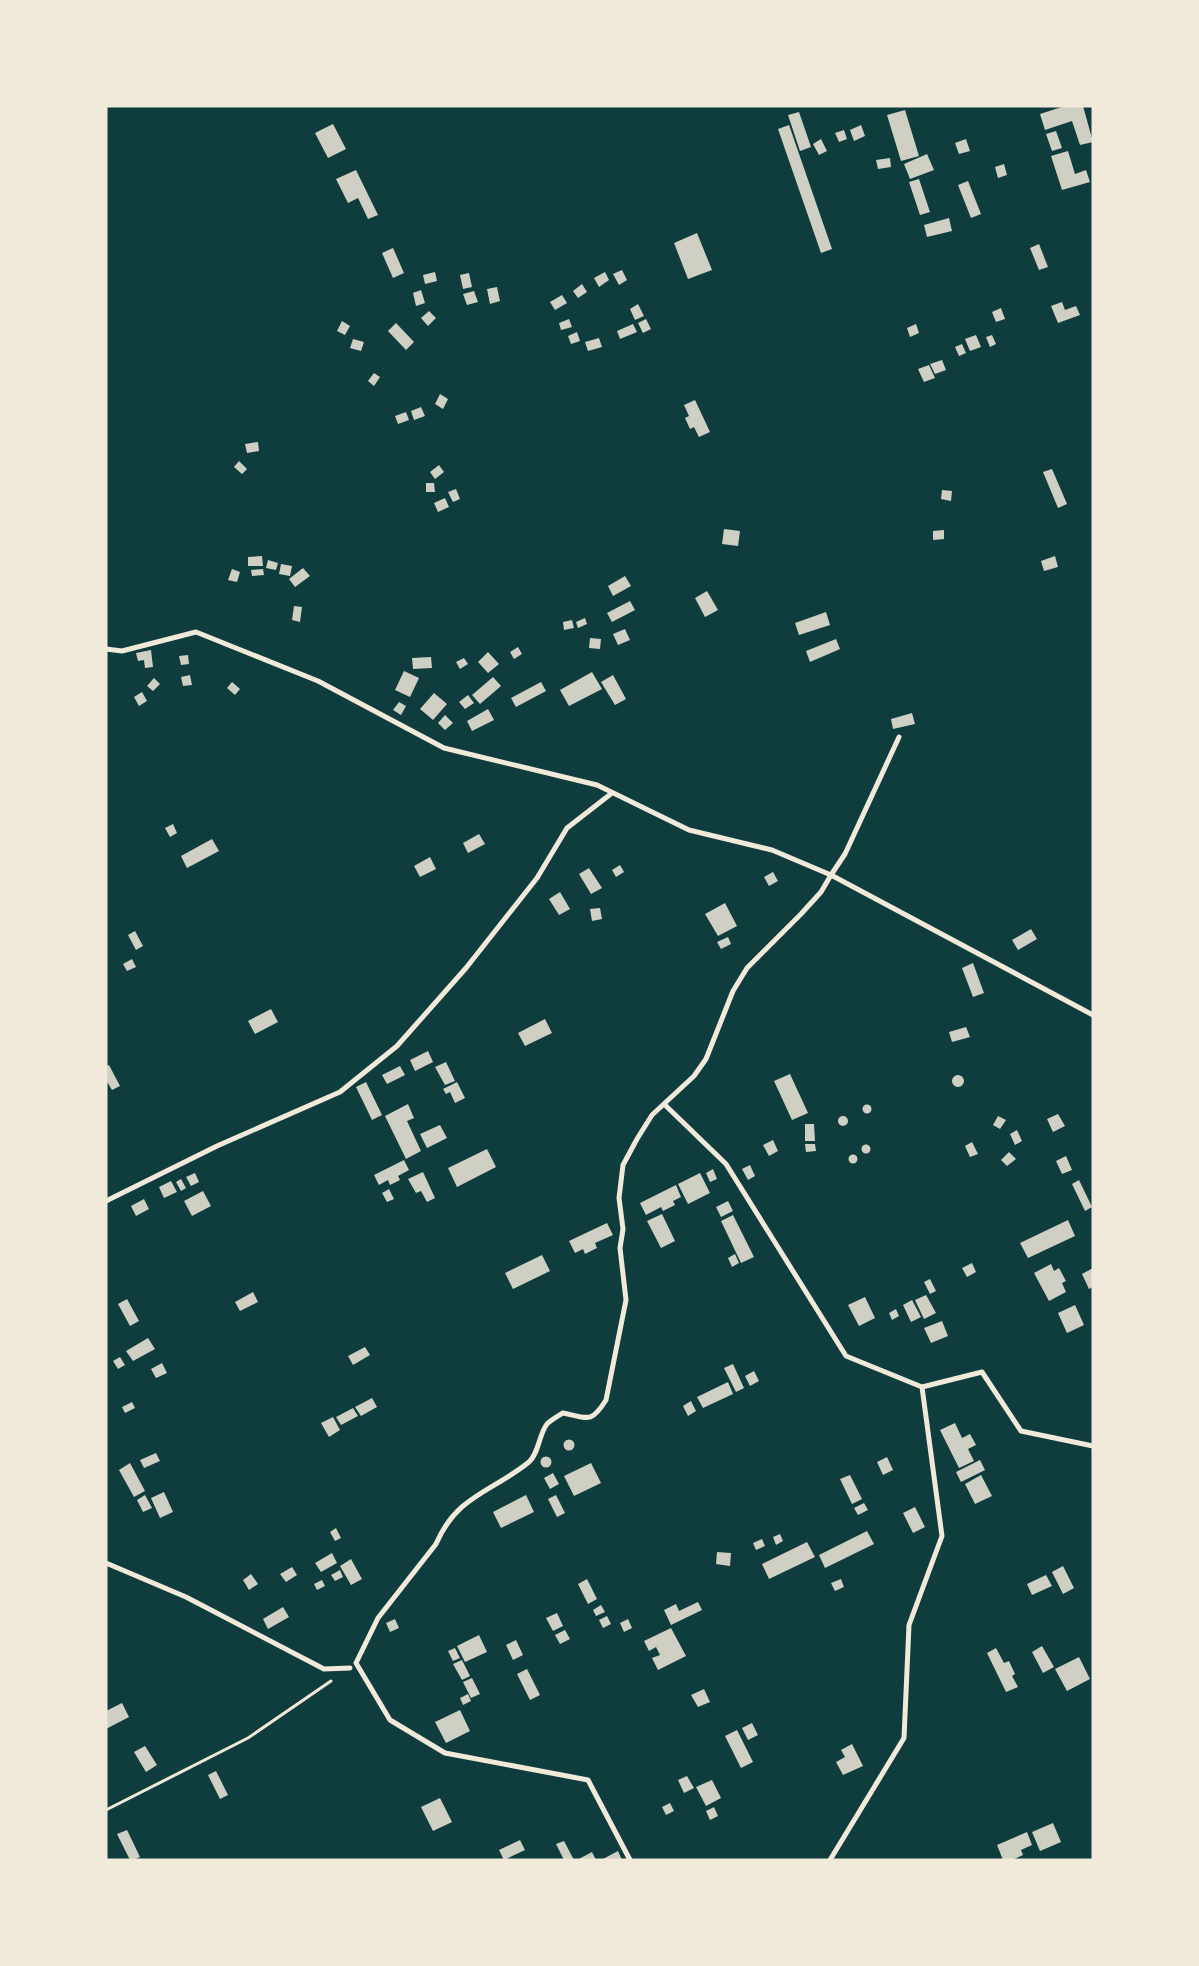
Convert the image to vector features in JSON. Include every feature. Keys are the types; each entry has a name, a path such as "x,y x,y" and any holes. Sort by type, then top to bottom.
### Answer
{"street":[{"path":"106,649 122,651 196,632 318,681 444,748 597,785 689,830 772,850 832,875 1093,1015"},
{"path":"630,1860 588,1780 445,1753 390,1720 356,1663 378,1618 436,1544 441,1532 456,1511 469,1499 530,1460 547,1424 563,1413 587,1418 598,1414 606,1400 626,1300 620,1248 623,1229 619,1198 623,1165 636,1138 652,1116 694,1076 706,1059 733,991 747,968 801,914 832,875 845,854 899,737"},
{"path":"106,1200 218,1146 340,1092 397,1046 466,968 537,878 567,828 612,792"},
{"path":"664,1104 726,1164 846,1356 922,1387 982,1372 1021,1431 1093,1446"},
{"path":"830,1860 904,1738 909,1625 942,1536 922,1387"},
{"path":"106,1563 186,1597 324,1669 350,1668"}],"path":[{"path":"106,1810 248,1738 350,1668"}],"building":[{"path":"1065,106 1083,106 1093,142 1080,145 1072,121 1045,130 1040,114"},
{"path":"905,110 919,156 901,161 887,115"},
{"path":"799,112 811,147 800,151 788,115"},
{"path":"333,124 346,149 328,158 315,133"},
{"path":"789,125 832,249 821,253 778,129"},
{"path":"861,125 865,136 854,141 850,130"},
{"path":"844,130 847,139 839,142 835,133"},
{"path":"1056,131 1062,148 1052,151 1046,134"},
{"path":"821,139 827,151 819,155 813,144"},
{"path":"966,139 970,151 959,154 955,143"},
{"path":"1068,151 1075,174 1086,170 1090,182 1062,190 1051,156"},
{"path":"927,154 934,170 910,179 904,164"},
{"path":"890,158 891,167 878,169 876,160"},
{"path":"1004,164 1007,175 998,178 995,167"},
{"path":"356,170 378,215 368,219 358,198 348,203 336,179"},
{"path":"919,179 930,212 920,215 909,182"},
{"path":"968,181 981,214 971,218 958,185"},
{"path":"949,218 952,231 927,237 924,225"},
{"path":"697,233 712,270 688,279 674,243"},
{"path":"1039,244 1048,267 1039,270 1030,248"},
{"path":"393,248 404,273 393,278 382,253"},
{"path":"622,270 627,280 619,285 613,274"},
{"path":"435,272 437,281 425,284 423,275"},
{"path":"605,272 609,280 599,287 594,278"},
{"path":"469,273 472,287 463,289 460,275"},
{"path":"582,284 587,292 578,298 573,291"},
{"path":"497,287 500,301 490,304 487,289"},
{"path":"421,290 425,303 416,306 413,293"},
{"path":"474,291 478,302 467,305 463,294"},
{"path":"562,295 567,303 555,310 550,302"},
{"path":"1062,302 1065,310 1076,306 1080,315 1058,323 1051,306"},
{"path":"638,304 644,316 635,320 630,309"},
{"path":"1001,308 1005,319 996,322 992,312"},
{"path":"429,311 436,318 428,326 421,318"},
{"path":"569,319 572,327 561,330 559,323"},
{"path":"646,319 651,329 643,333 638,323"},
{"path":"342,321 350,326 345,335 337,331"},
{"path":"396,323 414,342 406,350 388,331"},
{"path":"633,324 637,332 620,339 617,331"},
{"path":"916,324 919,333 910,337 907,328"},
{"path":"577,332 580,341 571,344 568,336"},
{"path":"976,335 981,347 970,351 965,339"},
{"path":"992,335 996,344 990,347 986,337"},
{"path":"599,338 602,347 588,351 585,342"},
{"path":"353,339 364,342 361,351 350,348"},
{"path":"962,344 966,353 959,356 955,347"},
{"path":"942,360 946,370 935,374 930,364"},
{"path":"929,365 935,378 924,382 918,369"},
{"path":"374,373 380,377 374,386 368,381"},
{"path":"440,394 448,399 443,409 435,404"},
{"path":"695,400 710,432 699,437 694,427 690,429 685,418 689,416 684,405"},
{"path":"421,407 425,416 414,420 411,411"},
{"path":"406,412 409,420 398,424 395,416"},
{"path":"258,442 259,451 247,453 245,444"},
{"path":"239,461 247,469 242,474 234,467"},
{"path":"439,465 444,472 435,479 430,472"},
{"path":"1052,469 1067,504 1058,508 1043,472"},
{"path":"426,483 434,483 435,492 426,492"},
{"path":"456,489 460,499 453,502 448,492"},
{"path":"942,490 952,491 951,501 941,499"},
{"path":"445,498 449,507 438,512 434,503"},
{"path":"724,529 740,531 738,546 722,544"},
{"path":"944,530 944,539 933,540 933,531"},
{"path":"262,556 263,566 248,566 248,557"},
{"path":"1055,556 1058,567 1044,571 1041,561"},
{"path":"268,560 278,563 276,570 266,568"},
{"path":"281,564 292,566 290,576 279,574"},
{"path":"303,568 310,576 295,587 289,579"},
{"path":"232,569 240,572 237,582 228,580"},
{"path":"263,569 264,575 252,576 251,570"},
{"path":"625,576 631,586 613,596 608,586"},
{"path":"707,591 718,610 705,617 695,598"},
{"path":"630,601 635,610 612,622 607,613"},
{"path":"294,606 302,607 300,622 292,620"},
{"path":"826,612 830,625 799,635 795,623"},
{"path":"585,618 587,624 578,628 576,622"},
{"path":"572,620 574,628 564,630 563,622"},
{"path":"625,629 630,640 618,645 613,634"},
{"path":"590,638 601,639 600,649 589,648"},
{"path":"836,639 840,649 810,662 806,651"},
{"path":"518,647 522,654 514,659 510,652"},
{"path":"151,650 153,667 145,668 144,660 138,661 136,653"},
{"path":"488,652 499,664 488,673 478,662"},
{"path":"188,655 189,664 181,665 179,656"},
{"path":"431,657 432,668 413,669 412,658"},
{"path":"464,658 468,664 460,669 456,662"},
{"path":"404,671 419,678 410,697 395,690"},
{"path":"592,672 602,689 569,706 560,690"},
{"path":"190,675 192,685 183,686 181,677"},
{"path":"613,675 626,699 615,705 601,682"},
{"path":"493,677 501,686 480,704 472,695"},
{"path":"154,678 160,684 153,691 147,686"},
{"path":"232,682 240,689 235,695 227,688"},
{"path":"541,682 546,691 516,707 511,698"},
{"path":"142,692 147,701 139,706 134,697"},
{"path":"434,693 447,704 433,720 420,709"},
{"path":"468,695 474,703 465,709 459,702"},
{"path":"399,702 406,706 401,715 393,710"},
{"path":"488,709 494,720 472,731 467,721"},
{"path":"912,713 915,724 893,729 891,719"},
{"path":"445,715 453,723 445,730 438,723"},
{"path":"173,824 177,833 170,837 165,828"},
{"path":"479,834 485,844 468,853 463,843"},
{"path":"212,839 219,851 187,868 181,856"},
{"path":"430,857 436,869 420,877 414,866"},
{"path":"620,865 624,872 616,877 612,870"},
{"path":"589,868 602,888 591,894 579,874"},
{"path":"773,872 778,881 769,886 764,877"},
{"path":"560,892 570,909 559,915 549,899"},
{"path":"725,903 737,926 718,936 705,914"},
{"path":"600,908 602,919 592,921 590,909"},
{"path":"1031,929 1037,939 1018,950 1012,940"},
{"path":"135,931 143,946 136,950 128,935"},
{"path":"728,937 731,944 721,949 717,942"},
{"path":"132,959 136,967 127,971 123,964"},
{"path":"973,963 984,993 973,997 962,968"},
{"path":"271,1009 278,1022 255,1034 248,1021"},
{"path":"545,1019 552,1033 525,1046 518,1033"},
{"path":"966,1027 970,1037 952,1042 949,1032"},
{"path":"428,1051 433,1062 415,1071 410,1060"},
{"path":"446,1062 455,1081 445,1085 435,1067"},
{"path":"109,1065 120,1086 112,1090 106,1080 106,1066"},
{"path":"400,1066 405,1075 387,1084 382,1075"},
{"path":"790,1074 808,1113 792,1120 774,1081"},
{"path":"956,1075 960,1075 964,1081 960,1087 956,1087 952,1083 952,1079"},
{"path":"366,1082 382,1115 372,1120 356,1087"},
{"path":"457,1082 465,1098 455,1103 450,1092 446,1094 443,1089"},
{"path":"408,1104 414,1118 407,1121 421,1151 406,1159 385,1116"},
{"path":"867,1104 872,1109 867,1114 862,1109"},
{"path":"1058,1114 1065,1126 1053,1132 1047,1119"},
{"path":"841,1116 845,1116 848,1121 847,1125 841,1126 838,1123 838,1119"},
{"path":"998,1116 1006,1120 1000,1129 993,1125"},
{"path":"805,1124 814,1124 815,1141 805,1141"},
{"path":"440,1125 447,1138 427,1148 420,1134"},
{"path":"1017,1130 1022,1141 1015,1145 1010,1134"},
{"path":"773,1140 778,1151 769,1156 763,1145"},
{"path":"972,1142 978,1154 970,1157 965,1146"},
{"path":"805,1144 815,1144 816,1151 806,1152"},
{"path":"866,1144 871,1149 866,1154 861,1149"},
{"path":"487,1149 496,1167 457,1187 448,1168"},
{"path":"1009,1152 1016,1159 1007,1166 1001,1160"},
{"path":"853,1154 858,1159 853,1164 848,1159"},
{"path":"1066,1156 1072,1170 1062,1174 1056,1161"},
{"path":"404,1160 409,1170 398,1176 400,1180 390,1185 388,1180 379,1185 374,1175"},
{"path":"750,1165 755,1176 748,1180 742,1169"},
{"path":"713,1169 717,1179 710,1182 706,1173"},
{"path":"423,1172 435,1198 427,1202 421,1191 416,1193 408,1179"},
{"path":"195,1173 199,1182 191,1186 186,1177"},
{"path":"700,1173 710,1193 688,1204 678,1184"},
{"path":"181,1179 186,1188 181,1191 176,1182"},
{"path":"1079,1180 1092,1207 1085,1211 1072,1184"},
{"path":"171,1181 177,1192 164,1198 159,1187"},
{"path":"676,1185 681,1197 673,1201 675,1205 663,1211 661,1207 646,1215 640,1203"},
{"path":"389,1189 394,1199 387,1202 382,1193"},
{"path":"203,1191 211,1206 192,1216 184,1201"},
{"path":"144,1199 149,1209 136,1216 131,1206"},
{"path":"728,1201 733,1211 721,1217 716,1207"},
{"path":"662,1214 675,1241 661,1248 647,1221"},
{"path":"733,1215 754,1257 741,1263 721,1221"},
{"path":"1068,1220 1075,1236 1028,1258 1020,1243"},
{"path":"607,1223 613,1235 595,1243 597,1248 585,1254 583,1249 575,1253 569,1241"},
{"path":"735,1254 739,1263 732,1267 728,1258"},
{"path":"542,1255 550,1271 513,1289 505,1273"},
{"path":"972,1263 976,1272 967,1277 962,1268"},
{"path":"1051,1264 1054,1271 1059,1268 1066,1281 1062,1283 1066,1292 1049,1301 1034,1273"},
{"path":"1093,1268 1093,1287 1089,1289 1082,1274"},
{"path":"930,1279 936,1291 930,1294 924,1282"},
{"path":"253,1292 258,1302 240,1311 235,1302"},
{"path":"926,1295 936,1313 924,1319 915,1300"},
{"path":"865,1297 875,1318 859,1326 848,1305"},
{"path":"127,1299 139,1321 130,1326 118,1304"},
{"path":"912,1300 921,1317 911,1322 903,1305"},
{"path":"1075,1305 1084,1325 1067,1333 1058,1313"},
{"path":"896,1309 899,1316 892,1320 889,1313"},
{"path":"942,1321 948,1336 931,1343 924,1328"},
{"path":"148,1338 155,1349 133,1361 126,1351"},
{"path":"365,1347 370,1355 353,1365 348,1356"},
{"path":"120,1357 125,1365 118,1369 113,1361"},
{"path":"162,1363 167,1373 156,1378 151,1369"},
{"path":"733,1364 744,1388 736,1392 724,1368"},
{"path":"754,1371 759,1381 750,1386 745,1376"},
{"path":"728,1382 733,1394 703,1408 697,1397"},
{"path":"372,1398 377,1407 361,1416 355,1407"},
{"path":"691,1401 696,1411 688,1416 683,1406"},
{"path":"132,1402 135,1408 125,1413 122,1407"},
{"path":"353,1408 358,1416 341,1425 336,1417"},
{"path":"333,1417 340,1430 329,1437 321,1423"},
{"path":"955,1423 962,1438 970,1434 976,1445 968,1449 974,1461 959,1468 940,1430"},
{"path":"567,1440 571,1440 574,1445 573,1449 567,1450 564,1447 564,1443"},
{"path":"156,1453 160,1461 144,1468 140,1460"},
{"path":"546,1456 552,1462 546,1468 540,1462"},
{"path":"887,1457 893,1470 883,1475 877,1462"},
{"path":"980,1460 985,1470 961,1482 956,1472"},
{"path":"130,1463 145,1491 134,1497 119,1470"},
{"path":"591,1463 601,1483 574,1496 564,1476"},
{"path":"553,1473 559,1484 550,1489 544,1478"},
{"path":"850,1475 862,1499 852,1504 840,1479"},
{"path":"981,1475 992,1496 975,1504 965,1484"},
{"path":"164,1492 173,1512 160,1518 151,1498"},
{"path":"145,1495 152,1508 143,1512 137,1500"},
{"path":"526,1495 534,1512 501,1528 493,1512"},
{"path":"556,1495 565,1513 557,1517 548,1499"},
{"path":"864,1503 868,1510 858,1515 854,1508"},
{"path":"915,1507 925,1527 913,1533 903,1513"},
{"path":"336,1528 341,1538 335,1541 330,1532"},
{"path":"867,1531 874,1544 825,1568 819,1555"},
{"path":"780,1534 783,1541 776,1545 773,1537"},
{"path":"762,1539 765,1546 756,1550 753,1543"},
{"path":"807,1542 815,1557 769,1579 762,1564"},
{"path":"717,1552 731,1553 730,1566 716,1564"},
{"path":"332,1553 337,1563 321,1572 315,1563"},
{"path":"351,1559 362,1579 351,1585 340,1566"},
{"path":"1063,1566 1074,1588 1063,1594 1052,1572"},
{"path":"292,1567 297,1575 286,1582 280,1574"},
{"path":"340,1570 343,1577 335,1581 331,1575"},
{"path":"251,1574 258,1584 249,1590 243,1580"},
{"path":"1046,1575 1052,1586 1032,1595 1027,1584"},
{"path":"587,1579 597,1599 588,1604 578,1584"},
{"path":"841,1579 844,1587 835,1591 831,1583"},
{"path":"322,1580 325,1586 317,1590 314,1584"},
{"path":"698,1602 702,1610 671,1625 664,1610 676,1604 679,1611"},
{"path":"601,1605 605,1612 596,1616 593,1610"},
{"path":"283,1607 289,1617 268,1629 263,1619"},
{"path":"557,1613 563,1626 553,1631 546,1618"},
{"path":"607,1616 611,1624 603,1628 599,1620"},
{"path":"395,1619 399,1628 390,1632 386,1623"},
{"path":"628,1619 632,1628 624,1632 620,1623"},
{"path":"671,1628 686,1656 658,1670 652,1658 660,1655 656,1647 649,1651 644,1641"},
{"path":"565,1630 570,1639 560,1644 555,1635"},
{"path":"479,1635 487,1652 465,1662 457,1646"},
{"path":"516,1640 523,1655 513,1660 506,1645"},
{"path":"1042,1646 1054,1667 1043,1673 1032,1652"},
{"path":"455,1648 460,1658 453,1661 448,1651"},
{"path":"996,1648 1004,1663 1009,1661 1015,1674 1012,1676 1018,1687 1006,1692 987,1653"},
{"path":"1079,1657 1090,1679 1067,1691 1055,1669"},
{"path":"462,1660 470,1676 462,1680 453,1664"},
{"path":"527,1669 540,1695 530,1700 517,1674"},
{"path":"472,1678 480,1694 471,1698 463,1682"},
{"path":"704,1689 710,1702 698,1707 691,1695"},
{"path":"468,1694 471,1701 463,1705 460,1698"},
{"path":"122,1703 129,1717 106,1729 106,1711"},
{"path":"460,1710 470,1731 446,1743 435,1722"},
{"path":"752,1723 758,1735 748,1740 742,1728"},
{"path":"737,1730 753,1762 741,1768 725,1736"},
{"path":"852,1744 863,1766 843,1775 836,1762 845,1757 841,1750"},
{"path":"145,1746 157,1765 146,1772 134,1752"},
{"path":"216,1771 228,1795 220,1799 208,1775"},
{"path":"687,1776 694,1788 684,1793 678,1780"},
{"path":"712,1780 721,1798 706,1806 696,1787"},
{"path":"440,1798 452,1822 433,1831 421,1807"},
{"path":"670,1803 674,1811 666,1815 662,1807"},
{"path":"714,1807 718,1816 710,1820 706,1811"},
{"path":"1053,1823 1061,1842 1040,1851 1032,1832"},
{"path":"127,1830 140,1857 133,1860 130,1860 117,1834"},
{"path":"1027,1832 1032,1845 1021,1850 1023,1855 1012,1860 1003,1860 997,1845"},
{"path":"520,1840 525,1850 504,1860 499,1850"},
{"path":"564,1841 574,1860 564,1860 556,1844"},
{"path":"618,1851 622,1860 601,1860"},
{"path":"592,1852 596,1860 577,1860"}]}
